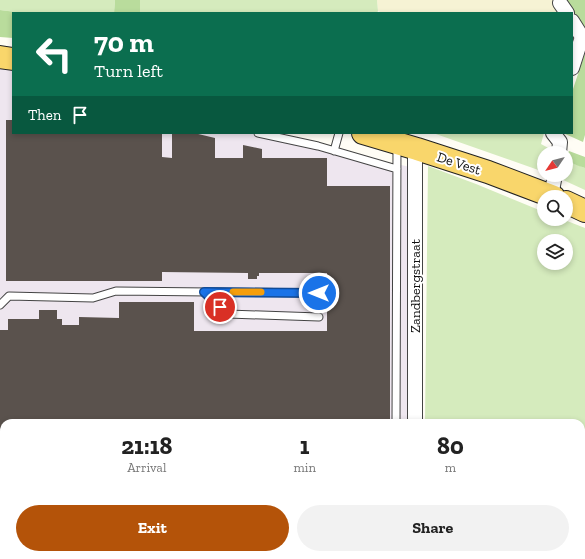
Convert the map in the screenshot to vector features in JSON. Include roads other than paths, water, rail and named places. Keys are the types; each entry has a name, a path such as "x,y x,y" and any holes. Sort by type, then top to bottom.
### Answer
{"main road":[{"path":"0,57 12,59"},
{"name":"De Vest","path":"366,134 546,190"},
{"name":"De Vest","path":"573,204 585,211"}],"street":[{"path":"573,23 582,37 573,65"},
{"path":"554,134 560,142 560,146"},
{"name":"Zandbergstraat","path":"407,146 415,156 415,419"}],"lane":[{"path":"263,134 334,150 397,169"},
{"path":"334,150 339,134"},
{"path":"396,419 397,169 407,146"},
{"path":"0,305 9,296 94,298 116,291 319,293"},
{"path":"204,292 228,314 319,317"}]}
